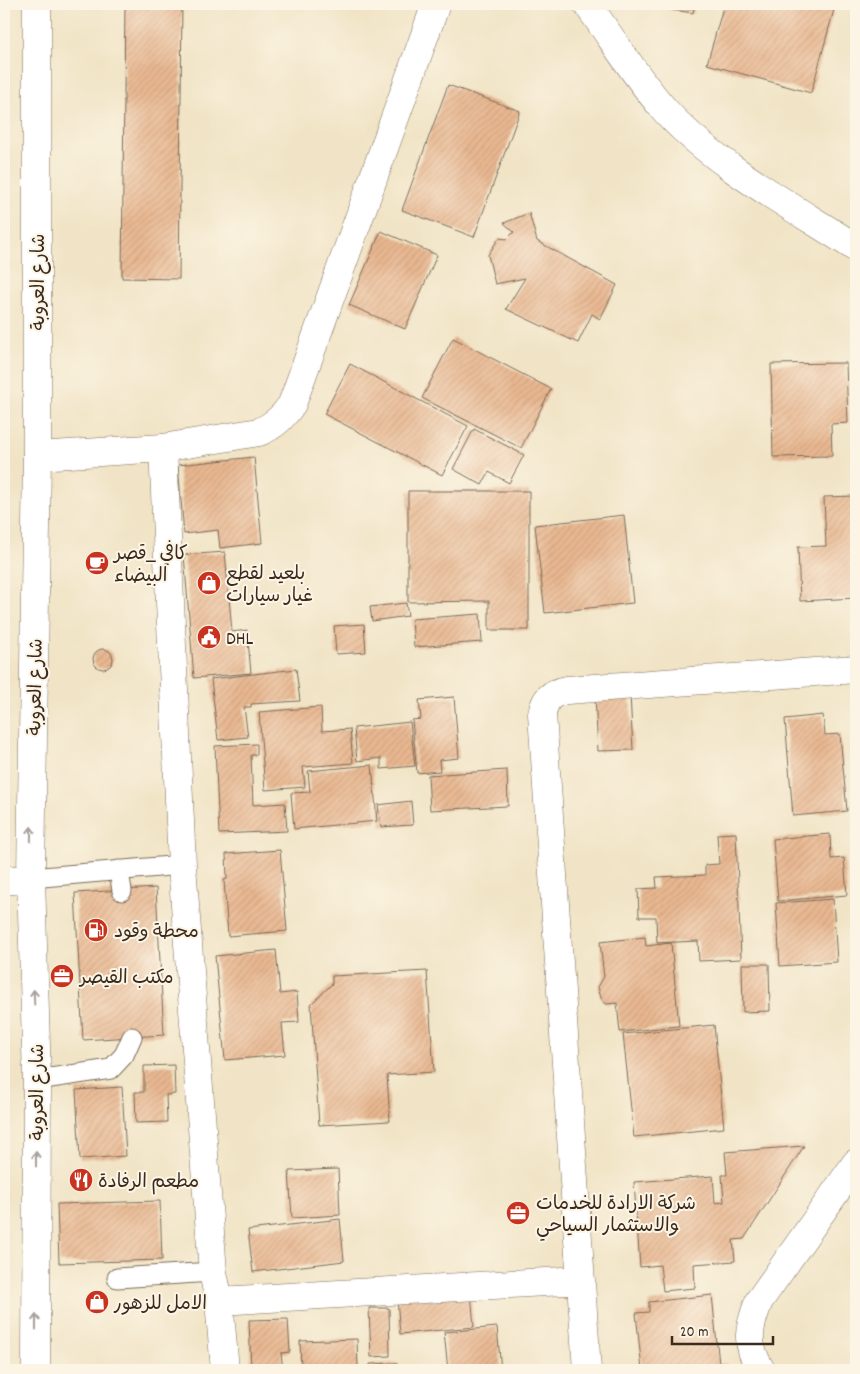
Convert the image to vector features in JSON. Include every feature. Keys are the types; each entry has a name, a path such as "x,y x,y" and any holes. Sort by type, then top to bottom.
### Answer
{"main road":[{"name":"شارع العروبة","path":"36,1370 37,1080 31,878 37,456 37,4"},
{"path":"37,456 163,448 259,432 270,428 283,417 292,404 436,4"},
{"path":"587,4 663,108 682,126 719,159 856,248"},
{"path":"163,448 182,865 213,1272 219,1301 225,1370"},
{"path":"587,1370 543,724 545,702 549,696 567,690 856,669"},
{"path":"4,880 31,878"},
{"path":"761,1370 752,1355 749,1339 751,1322 759,1301 856,1163"},
{"path":"219,1301 582,1280"}],"lane":[{"path":"31,878 182,865"},
{"path":"119,870 122,890"},
{"path":"37,1080 111,1069 124,1055 132,1037"},
{"path":"117,1278 213,1272"}],"building":[{"path":"125,4 182,4 179,279 122,278"},
{"path":"667,4 695,4 693,13 667,9"},
{"path":"724,4 826,4 835,6 811,93 707,64"},
{"path":"448,85 520,111 474,237 402,210"},
{"path":"529,213 537,241 617,285 600,319 592,314 578,343 506,309 525,278 495,284 488,255 499,238 507,239 514,232 504,223"},
{"path":"381,231 437,255 405,329 349,305"},
{"path":"453,338 551,389 521,448 422,398"},
{"path":"846,363 848,423 831,424 832,456 773,457 771,364"},
{"path":"350,364 468,426 442,475 324,414"},
{"path":"474,429 524,455 509,483 489,472 482,485 453,469"},
{"path":"254,457 262,543 220,548 218,530 184,534 178,465"},
{"path":"408,491 529,491 529,630 489,630 489,601 408,602"},
{"path":"856,496 856,598 800,601 798,547 826,546 824,497"},
{"path":"624,515 633,603 545,613 535,525"},
{"path":"225,552 232,632 247,630 251,673 194,678 184,555"},
{"path":"406,603 408,616 372,621 370,607"},
{"path":"480,614 482,642 414,647 412,619"},
{"path":"364,624 366,652 336,654 334,626"},
{"path":"99,649 107,649 113,655 113,663 107,669 99,669 93,663 93,655"},
{"path":"296,669 300,701 251,704 251,707 244,707 248,737 218,740 211,679"},
{"path":"630,694 633,750 598,751 595,696"},
{"path":"454,697 459,758 439,760 440,771 417,773 412,720 421,719 419,700"},
{"path":"321,707 322,731 350,729 353,763 303,767 305,787 265,790 259,712"},
{"path":"823,715 825,735 840,734 847,811 793,816 785,719"},
{"path":"410,722 415,766 381,769 381,758 357,761 354,728"},
{"path":"257,744 257,755 251,755 253,805 285,803 287,831 219,834 215,746"},
{"path":"372,765 377,821 294,829 291,793 310,792 308,771"},
{"path":"507,770 508,806 430,810 428,775"},
{"path":"411,801 413,825 381,827 378,805"},
{"path":"736,833 741,959 699,961 698,941 657,943 656,917 639,917 638,889 657,888 656,877 705,875 705,865 719,864 717,834"},
{"path":"830,834 831,859 844,858 847,895 778,901 773,839"},
{"path":"280,850 287,931 228,936 224,880 227,879 226,854"},
{"path":"156,888 164,1035 83,1040 75,893"},
{"path":"833,899 837,962 780,966 776,903"},
{"path":"645,937 646,946 671,943 679,1026 620,1032 617,1003 606,1004 601,998 598,987 604,977 600,942"},
{"path":"276,950 280,994 297,992 299,1022 282,1023 285,1055 225,1060 215,956"},
{"path":"742,964 769,964 770,1011 743,1012"},
{"path":"427,971 434,1072 387,1075 390,1121 319,1125 311,1004 332,984 332,976"},
{"path":"714,1025 724,1128 634,1137 623,1034"},
{"path":"174,1065 175,1094 166,1095 167,1122 136,1123 135,1092 144,1092 144,1066"},
{"path":"122,1087 126,1156 80,1159 76,1090"},
{"path":"804,1146 744,1239 733,1240 735,1261 694,1264 695,1288 663,1291 660,1265 640,1267 634,1182 713,1176 715,1203 724,1202 722,1175 727,1175 725,1152"},
{"path":"338,1169 340,1215 292,1218 289,1171"},
{"path":"160,1201 162,1260 59,1263 57,1204"},
{"path":"340,1219 344,1261 253,1272 248,1230"},
{"path":"471,1292 474,1327 400,1334 397,1299"},
{"path":"712,1295 719,1364 727,1363 727,1370 642,1370 636,1313 649,1312 649,1302"},
{"path":"369,1308 389,1308 390,1356 371,1357"},
{"path":"288,1319 290,1352 281,1353 283,1370 251,1370 249,1320"},
{"path":"497,1327 501,1370 448,1370 444,1332"},
{"path":"357,1339 358,1370 301,1370 300,1341"},
{"path":"397,1363 397,1370 370,1370 370,1364"}],"place":[{"name":"كافي _قصر البيضاء","path":"97,563"},
{"name":"بلعيد لقطع غيار سيارات","path":"209,583"},
{"name":"DHL","path":"209,637"},
{"name":"محطة وقود","path":"96,930"},
{"name":"مكتب القيصر","path":"62,976"},
{"name":"مطعم الرفادة","path":"81,1180"},
{"name":"شركة الارادة للخدمات والاستثمار السياحي","path":"518,1213"},
{"name":"الامل للزهور","path":"97,1302"}]}
